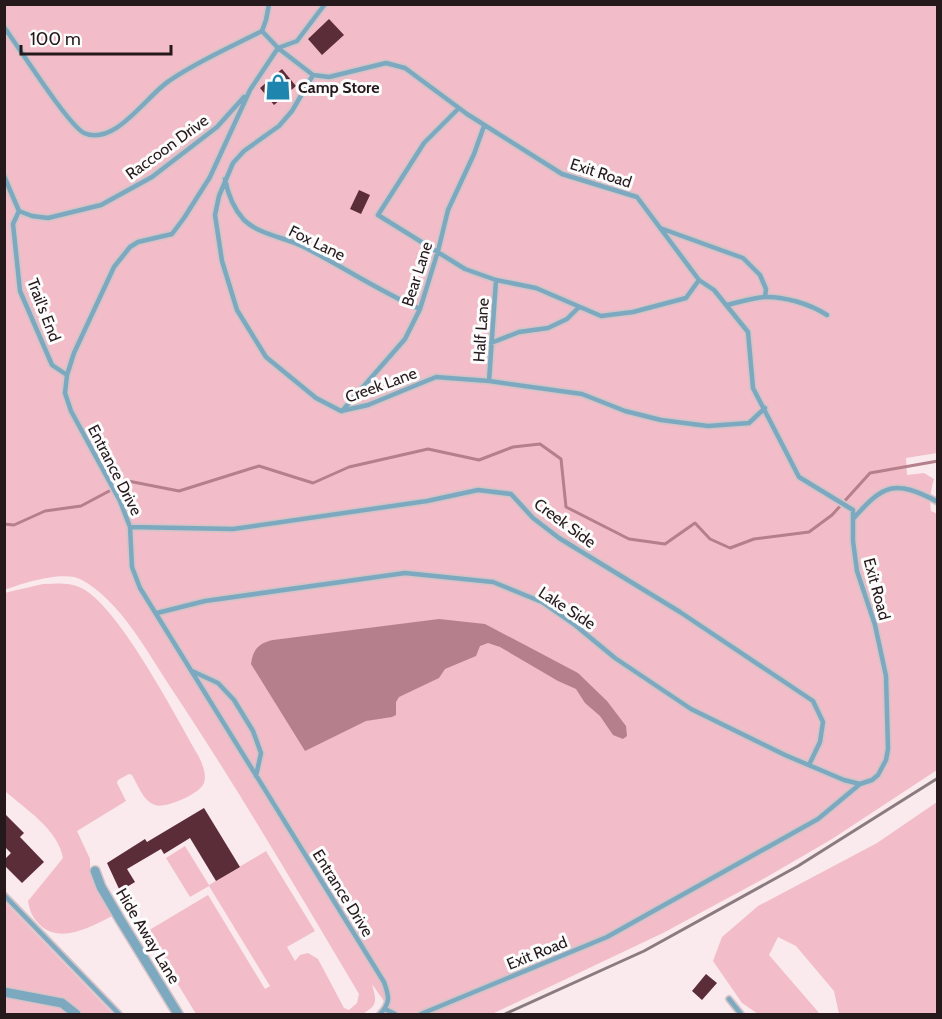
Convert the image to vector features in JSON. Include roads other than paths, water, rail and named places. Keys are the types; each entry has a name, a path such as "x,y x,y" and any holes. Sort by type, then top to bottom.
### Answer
{"street":[{"name":"Hide Away Lane","path":"95,871 113,908 178,1014"},
{"path":"4,992 62,1003 76,1014"}],"lane":[{"path":"4,27 65,114 83,133 100,135 125,122 168,81 262,31 268,4"},
{"path":"278,48 297,41 325,4"},
{"path":"262,31 278,48 313,75"},
{"name":"Entrance Drive","path":"278,48 250,90 210,177 172,234 138,242 129,247 114,267 74,353 67,375 65,393 71,411 120,501 130,527 132,567 140,588 384,982 389,997 385,1009"},
{"name":"Exit Road","path":"313,75 329,77 386,63 405,69 484,126 562,174 637,197 699,280 714,290 748,332 753,388 799,477 854,510 853,541 857,571 875,625 886,676 888,749 886,760 878,775 872,780 860,784 818,819 607,936 421,1014"},
{"name":"Creek Lane","path":"313,75 292,111 279,126 244,151 233,163 225,179 215,215 222,261 237,310 266,357 316,398 342,411 368,405 436,377 489,381 582,394 625,411 661,420 708,426 749,423 765,408"},
{"name":"Raccoon Drive","path":"19,211 32,216 48,218 101,205 152,177 230,114 250,90"},
{"path":"459,108 424,143 378,215 465,270 496,280 536,288 601,316 633,312 686,298 699,280"},
{"name":"Bear Lane","path":"342,411 405,339 420,309 448,210 474,154 484,126"},
{"path":"4,176 19,211"},
{"name":"Fox Lane","path":"225,179 228,195 235,209 252,226 305,248 420,309"},
{"name":"Trail's End","path":"19,211 13,224 20,291 52,365 67,375"},
{"path":"660,228 743,258 760,275 766,289 765,297"},
{"name":"Half Lane","path":"489,381 496,280"},
{"path":"727,305 765,297 815,308 827,315"},
{"path":"490,343 519,332 548,328 567,319 579,307"},
{"path":"854,519 869,501 887,488 895,487 912,491 938,502"},
{"name":"Creek Side","path":"130,527 233,529 427,501 477,490 511,494 533,518 559,538 680,612 813,701 823,722 820,742 809,765"},
{"name":"Lake Side","path":"157,613 204,601 405,573 493,582 542,603 575,625 615,658 691,709 809,765 844,780 860,784"},
{"path":"191,670 218,683 234,700 254,731 261,753 256,776"},
{"path":"4,895 119,1014"},
{"path":"729,999 741,1014"},
{"path":"380,1014 385,1009 395,1014"}],"waterway":[{"path":"4,524 14,525 45,511 81,506 128,481 179,491 259,466 313,483 349,467 428,449 479,460 513,447 540,444 561,459 566,507 629,539 665,544 695,523 710,539 730,548 754,539 809,532 832,515 870,473 938,461"}],"railway":[{"path":"505,1014 644,951 798,866 938,778"}],"place":[{"name":"Camp Store","path":"278,87"}]}
